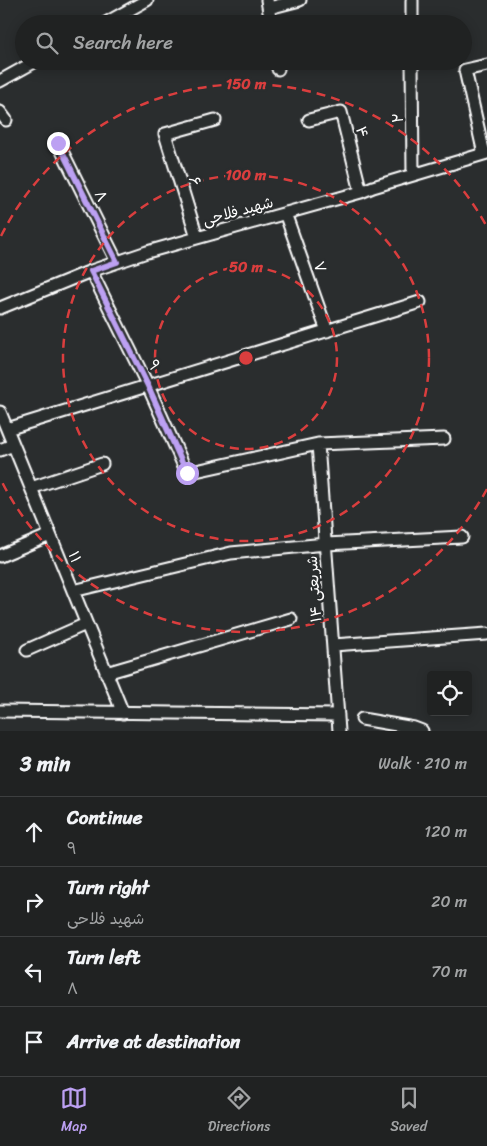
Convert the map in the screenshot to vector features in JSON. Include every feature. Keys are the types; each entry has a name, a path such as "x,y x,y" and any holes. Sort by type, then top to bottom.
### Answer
{"street":[{"path":"120,15 147,0"},
{"path":"268,4 300,0"},
{"path":"412,0 412,15"},
{"path":"472,68 487,65"},
{"path":"0,81 20,70"},
{"name":"۲","path":"412,70 413,176"},
{"path":"465,70 486,154"},
{"name":"۴","path":"309,120 341,112 361,192"},
{"name":"۶","path":"198,237 164,134 215,120"},
{"name":"۸","path":"58,143 117,262"},
{"name":"شهید فلاحی","path":"0,308 117,262 486,154"},
{"name":"۷","path":"285,213 327,331"},
{"name":"۹","path":"91,271 148,386 187,473 318,444"},
{"path":"7,429 420,302"},
{"name":"۱۱","path":"0,412 122,713"},
{"path":"318,444 444,439"},
{"name":"شریعتی ۱۴","path":"318,444 340,731"},
{"path":"0,450 13,445"},
{"path":"31,488 102,464"},
{"path":"0,556 50,535"},
{"path":"73,592 231,552 326,544 462,537"},
{"path":"106,673 291,619"},
{"path":"26,650 86,624"},
{"path":"333,645 487,634"},
{"path":"0,712 338,715"},
{"path":"362,719 422,731"}],"route":[{"path":"58,143 117,262 91,271 148,386 187,473"}]}
